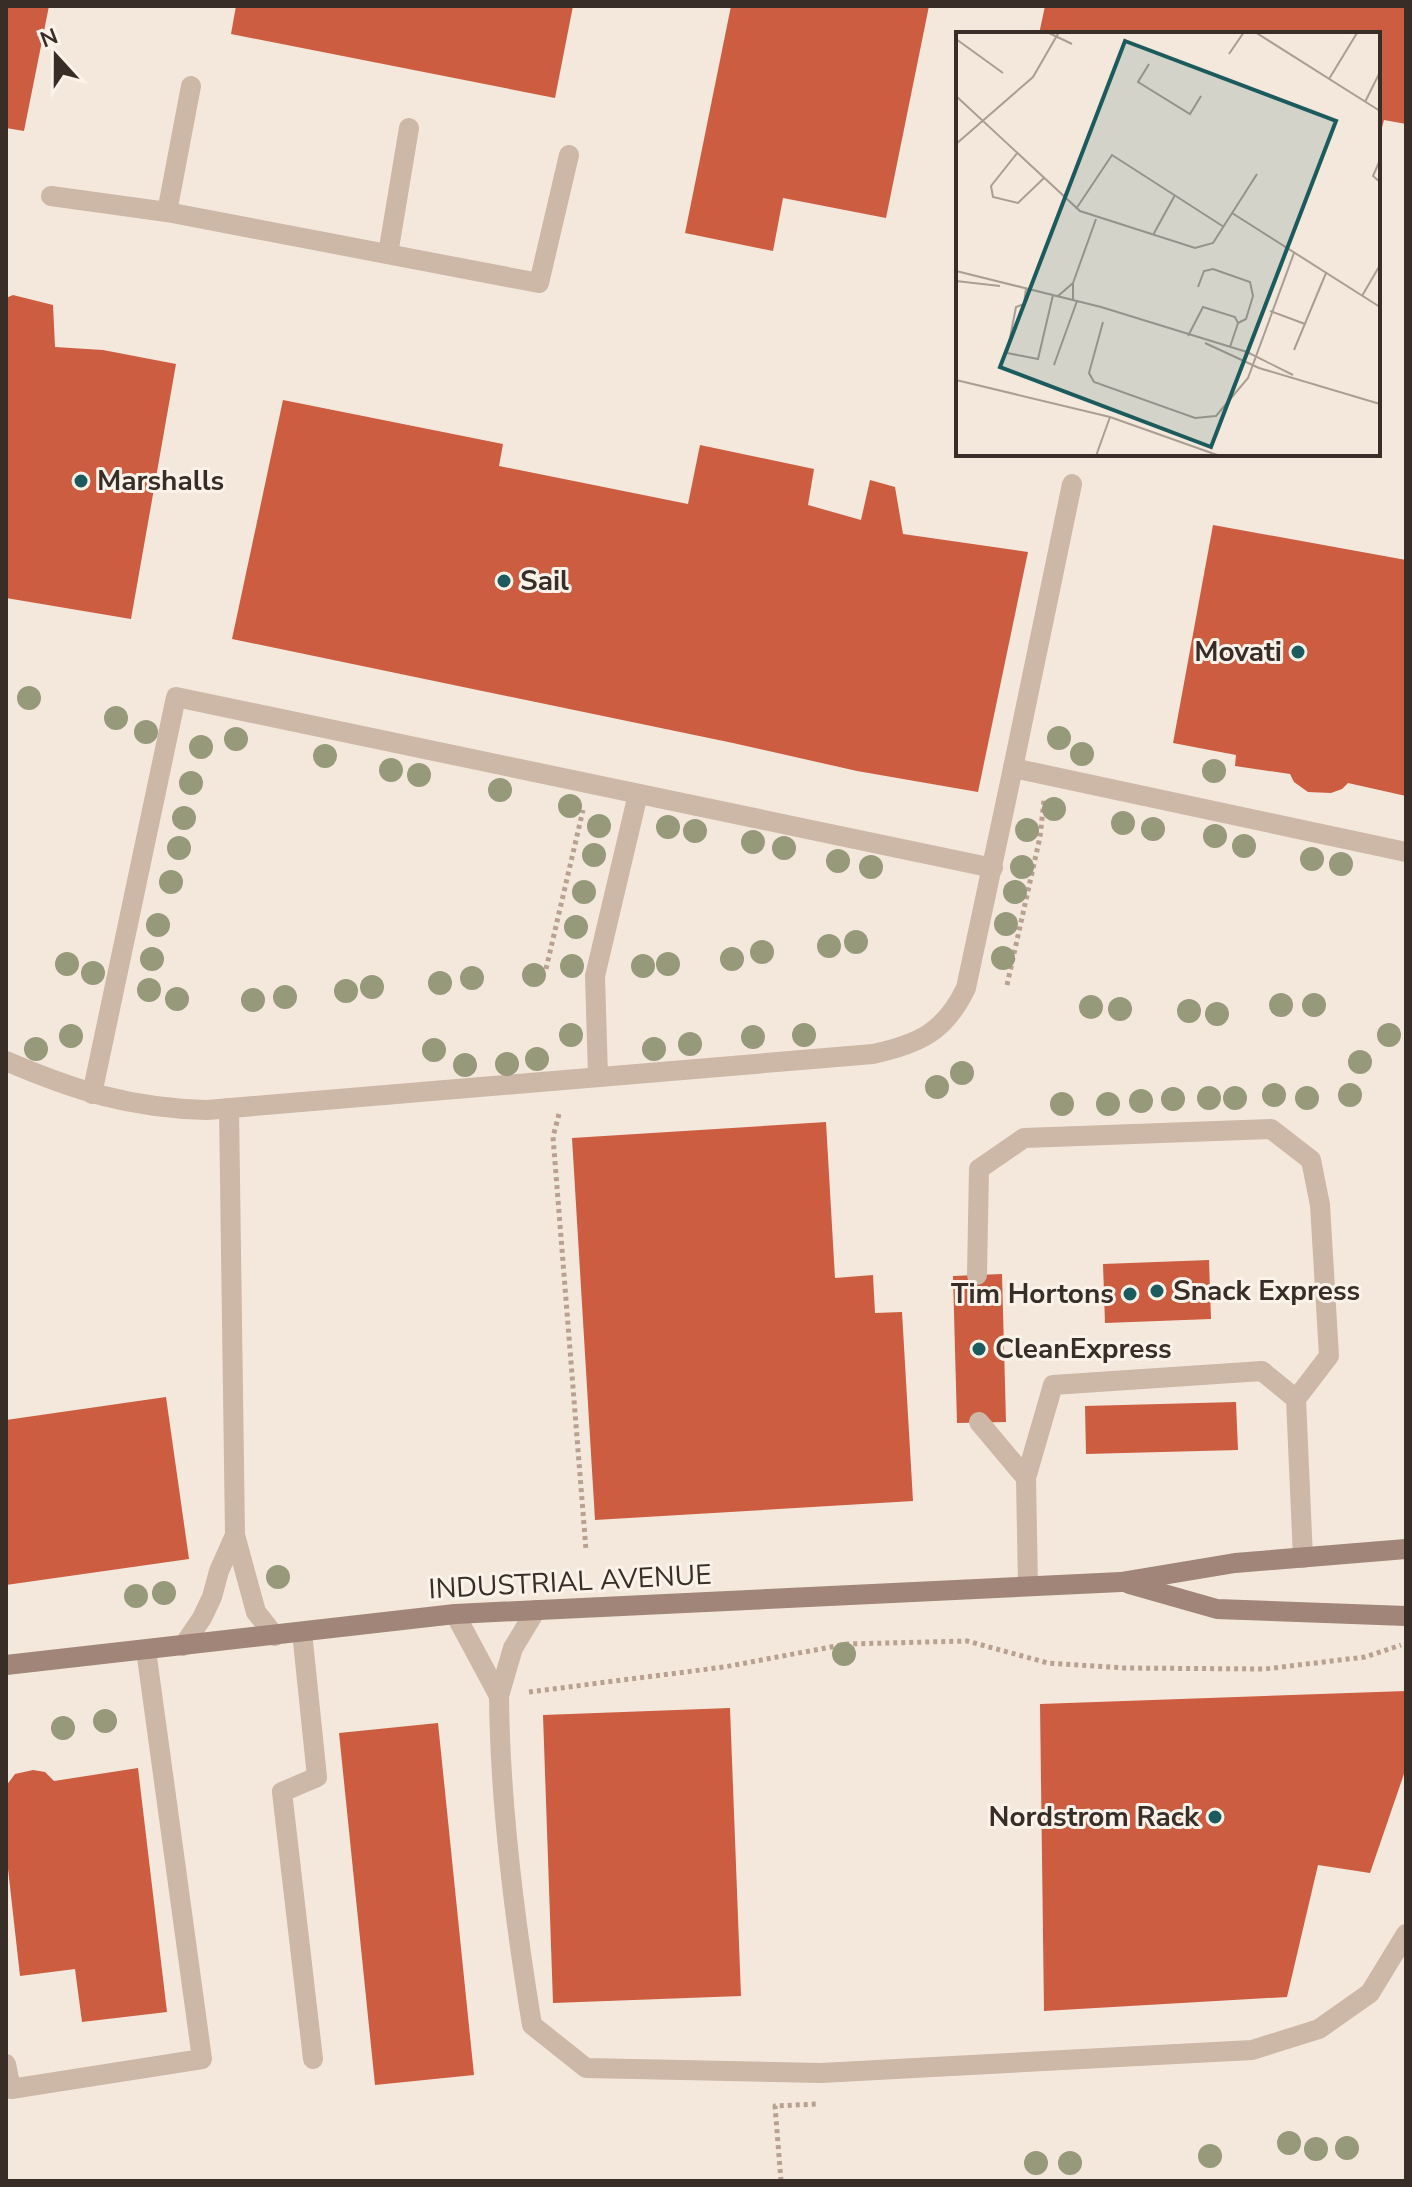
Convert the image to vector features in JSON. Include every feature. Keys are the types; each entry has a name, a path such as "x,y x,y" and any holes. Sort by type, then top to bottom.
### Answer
{"main road":[{"name":"INDUSTRIAL AVENUE","path":"12,1666 455,1614 1121,1582 1235,1563 1406,1549"},
{"name":"INDUSTRIAL AVENUE","path":"1121,1582 1217,1609 1406,1616"}],"street":[{"path":"167,212 191,86"},
{"path":"388,254 409,128"},
{"path":"51,196 167,212 539,283 569,155"},
{"path":"6,1061 115,1101 174,1109 229,1108 873,1054 919,1039 941,1026 956,1010 966,988 1072,484"},
{"path":"92,1094 176,697 993,868"},
{"path":"1013,768 1406,852"},
{"path":"598,1076 595,976 638,794"},
{"path":"229,1108 235,1535 256,1612 275,1636"},
{"path":"977,1275 979,1169 1024,1138 1271,1129 1311,1160 1320,1205 1329,1356 1296,1399 1303,1558"},
{"path":"1028,1586 1026,1478 1053,1385 1262,1371 1296,1399"},
{"path":"979,1422 1026,1478"},
{"path":"183,1646 212,1597 219,1571 235,1535"},
{"path":"536,1610 513,1648 499,1696 499,1738 514,1916 532,2025 586,2068 821,2073 1252,2050 1319,2029 1370,1993 1406,1934"},
{"path":"455,1614 499,1696"},
{"path":"302,1632 317,1777 282,1792 313,2059"},
{"path":"6,2064 11,2089 202,2059 146,1650"}],"path":[{"path":"1007,985 1040,837 1047,775"},
{"path":"546,969 584,805"},
{"path":"559,1114 553,1137 586,1550"},
{"path":"499,1696 724,1667 847,1644 967,1641 1048,1663 1124,1668 1265,1669 1365,1657 1406,1643"},
{"path":"775,2106 781,2181"}],"building":[{"path":"6,6 49,6 24,131 6,128"},
{"path":"236,6 573,6 555,98 231,34"},
{"path":"731,6 929,6 886,218 783,198 773,251 685,233"},
{"path":"1045,6 1406,8 1406,124 1384,120 1380,135 1380,32 1039,32"},
{"name":"Marshalls","path":"13,295 53,305 55,347 103,350 176,364 131,619 6,598 6,298"},
{"name":"Sail","path":"283,400 503,444 499,466 688,504 700,445 814,469 808,505 861,520 870,480 895,487 903,534 1028,552 978,792 857,771 232,639"},
{"name":"Movati","path":"1213,525 1406,560 1406,796 1348,783 1331,793 1308,792 1294,782 1290,774 1235,766 1236,755 1173,743"},
{"path":"826,1122 835,1278 873,1275 875,1313 902,1312 913,1501 595,1520 572,1138"},
{"name":"Snack Express","path":"1209,1260 1211,1319 1105,1323 1103,1264"},
{"name":"CleanExpress","path":"1002,1274 1006,1422 957,1423 953,1276"},
{"path":"166,1397 189,1559 6,1585 6,1420"},
{"path":"1236,1402 1238,1450 1086,1454 1085,1406"},
{"name":"Nordstrom Rack","path":"1406,1691 1406,1768 1370,1873 1318,1865 1287,1997 1044,2011 1040,1704"},
{"path":"730,1708 741,1996 553,2003 543,1715"},
{"path":"438,1723 474,2075 375,2085 339,1733"},
{"path":"138,1768 167,2012 82,2022 75,1969 20,1976 6,1851 6,1786 15,1774 33,1770 45,1772 54,1781"}],"place":[{"name":"Marshalls","path":"81,481"},
{"name":"Sail","path":"504,581"},
{"name":"Movati","path":"1298,652"},
{"name":"Snack Express","path":"1157,1291"},
{"name":"Tim Hortons","path":"1130,1294"},
{"name":"CleanExpress","path":"979,1349"},
{"name":"Nordstrom Rack","path":"1215,1817"}]}
